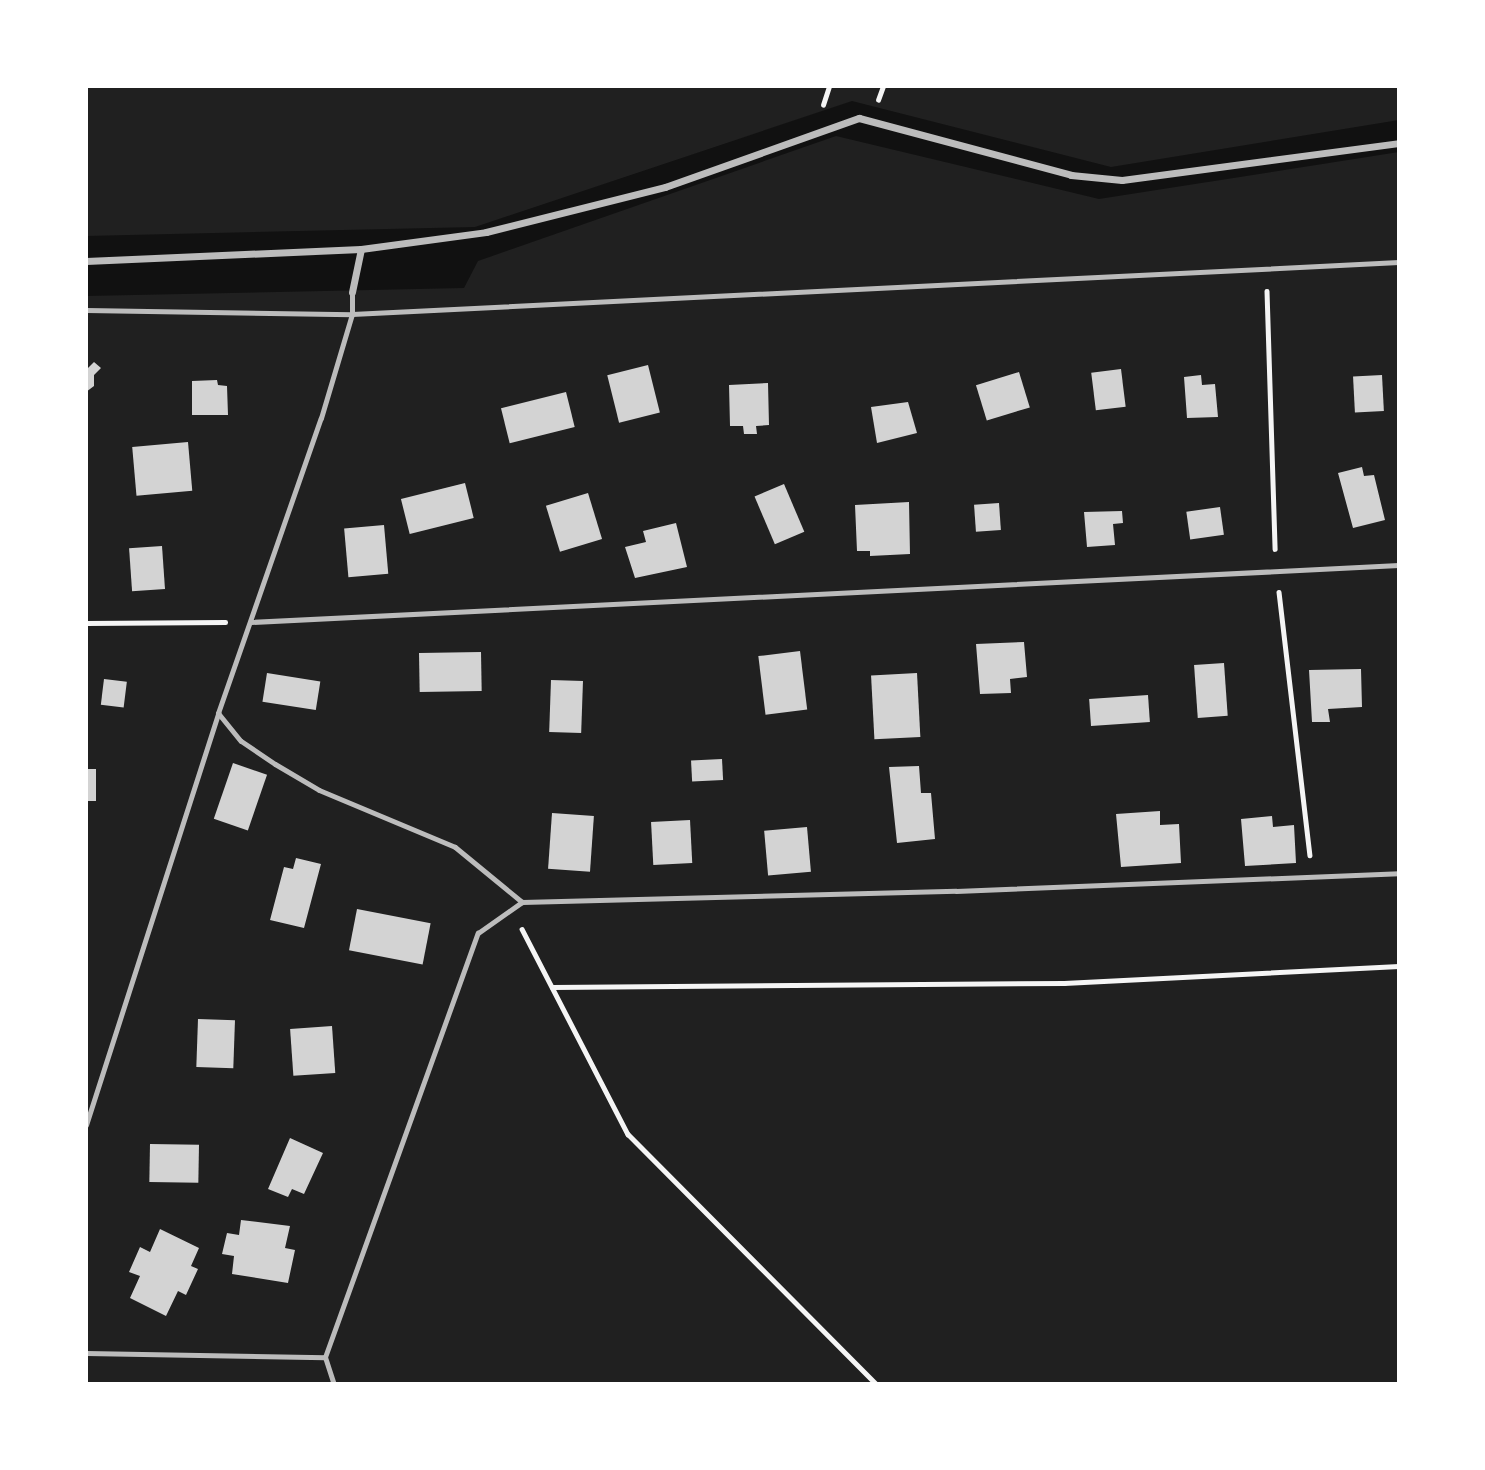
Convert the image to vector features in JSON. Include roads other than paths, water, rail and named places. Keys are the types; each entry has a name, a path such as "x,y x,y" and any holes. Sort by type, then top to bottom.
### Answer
{"street":[{"path":"86,261 361,249 486,232 665,187 859,118 1071,175 1122,180 1399,143"},
{"path":"352,292 361,249"}],"lane":[{"path":"86,310 352,314 1399,262"},
{"path":"86,1125 218,713 352,314 352,292"},
{"path":"250,622 1399,565"},
{"path":"218,713 241,740 275,764 319,790 455,847 522,902"},
{"path":"334,1384 325,1357 478,933 522,902 956,891 1399,873"},
{"path":"86,1353 325,1357"}]}
